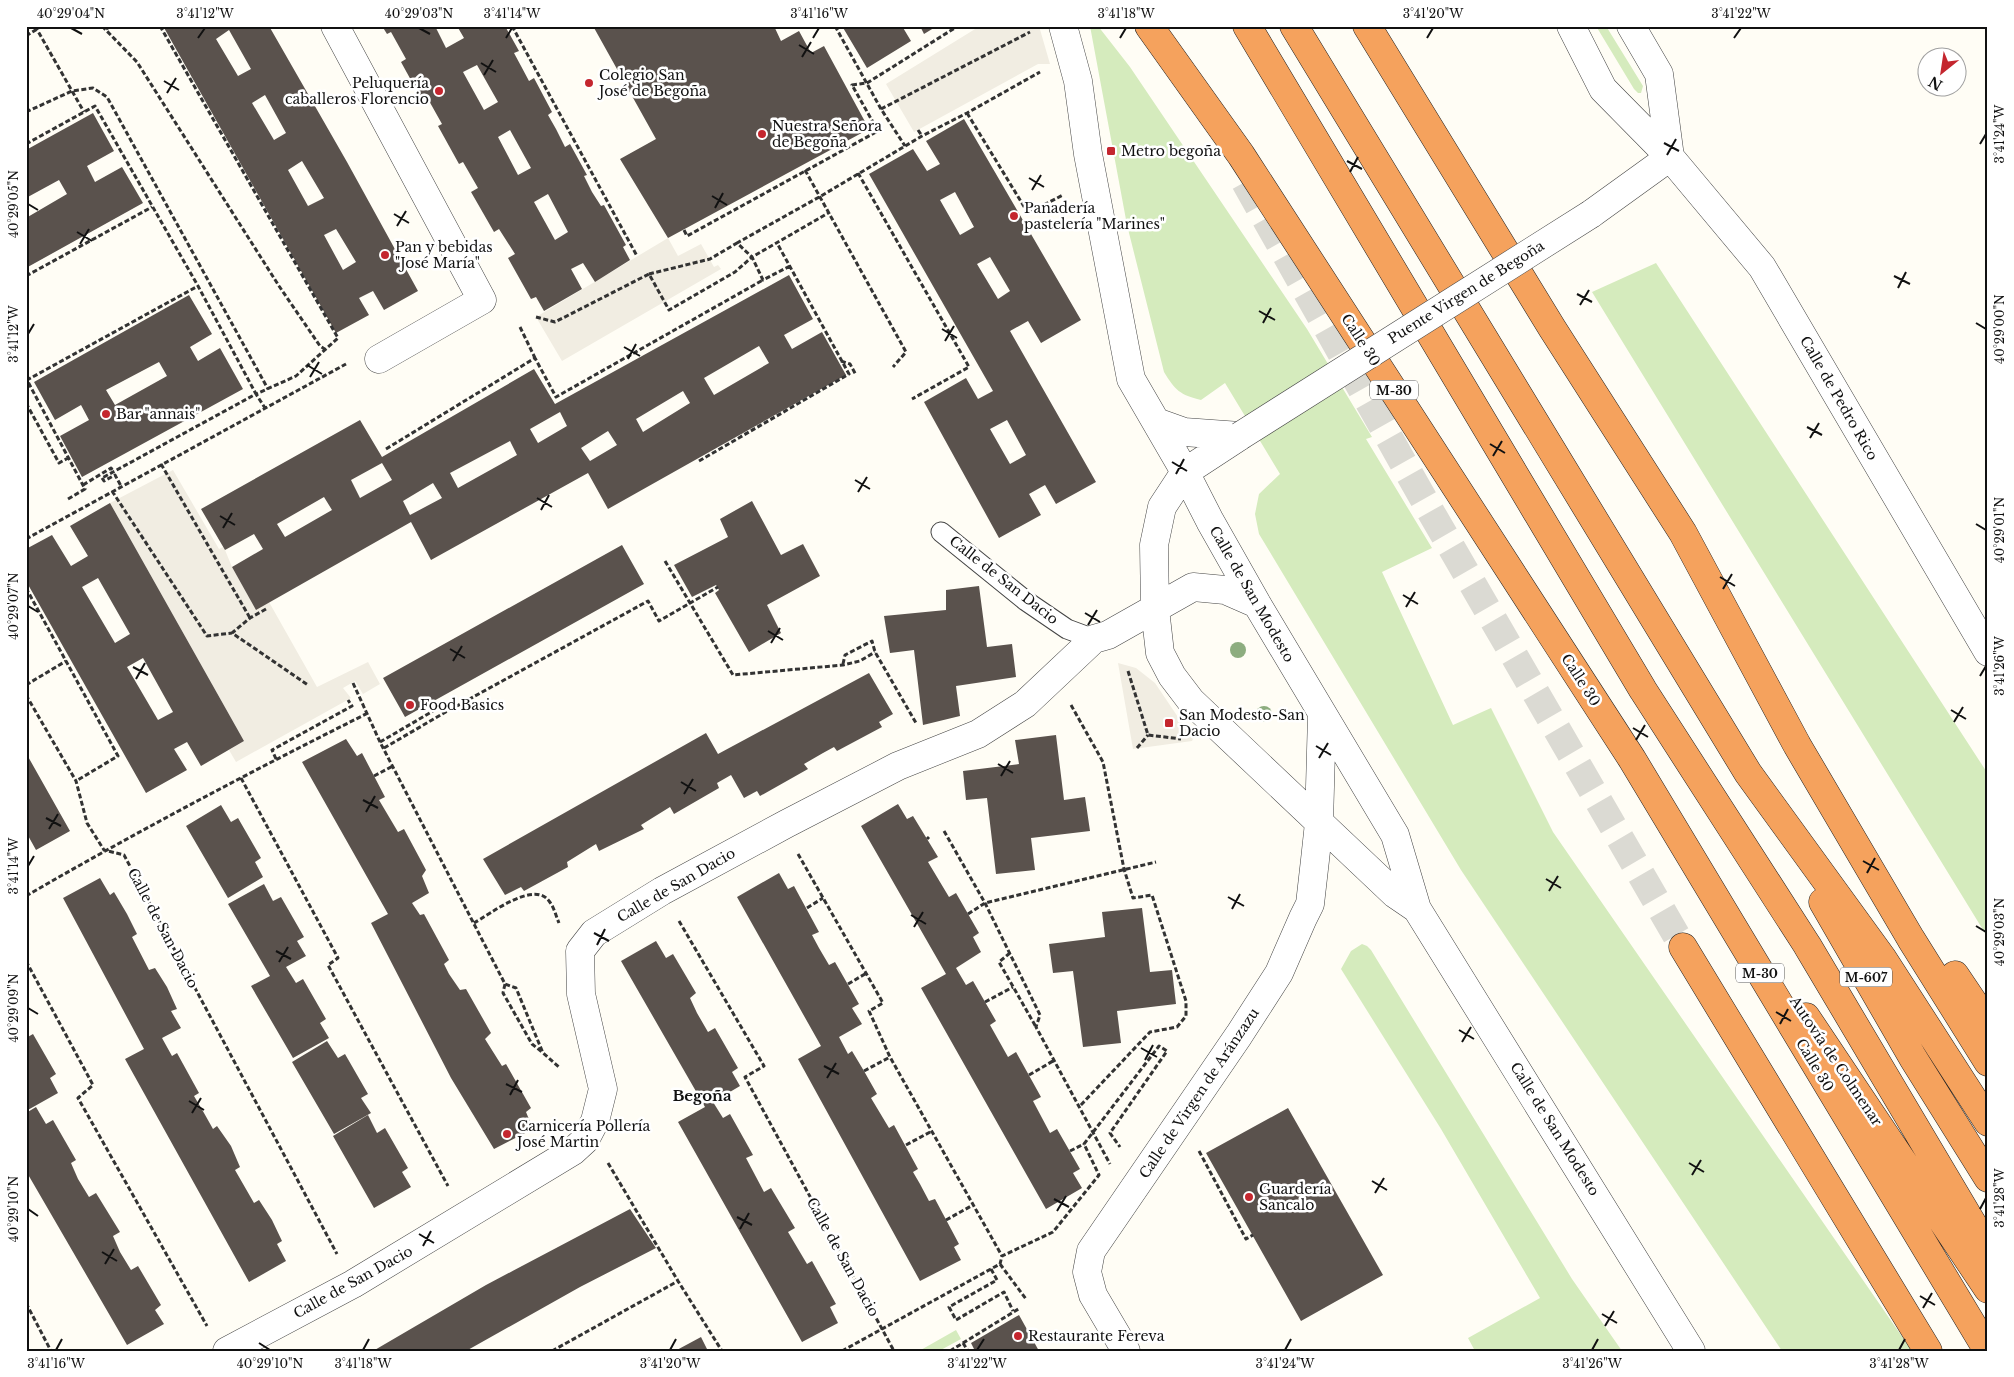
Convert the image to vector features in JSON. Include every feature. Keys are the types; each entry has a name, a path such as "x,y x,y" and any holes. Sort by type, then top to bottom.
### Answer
{"highway":[{"name":"Calle 30","path":"1149,26 1241,155 1632,759 1888,1188 1988,1351"},
{"path":"1247,26 1643,690 1807,946 1988,1250"},
{"path":"1294,26 1748,773 1883,959 1988,1122"},
{"path":"1367,26 1552,328 1683,533 1797,745 1911,939 1988,1062"},
{"path":"1797,745 1988,1024"},
{"name":"Autovía de Colmenar","path":"1632,759 1988,1289"},
{"name":"M-607","path":"1748,773 1913,1058 1988,1178"},
{"path":"1683,947 1928,1351"}],"street":[{"path":"335,26 482,300 367,360"},
{"name":"Calle de San Modesto","path":"1063,26 1078,80 1088,154 1131,379 1185,472 1210,521 1257,604 1395,835 1417,908 1691,1351"},
{"name":"Calle de Pedro Rico","path":"1571,26 1603,89 1670,157 1762,267 1988,652"},
{"path":"1631,26 1659,74 1670,157"},
{"name":"Puente Virgen de Begoña","path":"1185,472 1591,214 1670,157"},
{"path":"1156,422 1184,432 1240,436"},
{"name":"Calle de San Modesto","path":"1185,472 1162,507 1154,545 1155,609 1160,653 1172,676 1191,701 1319,823 1395,894 1417,908"},
{"name":"Calle de San Dacio","path":"219,1342 353,1284 573,1151 585,1140 595,1120 603,1089 581,994 580,951 594,933 662,891 898,766 978,734 1025,704 1094,639 1108,634 1193,587 1225,590 1257,604"},
{"path":"1319,823 1322,715"},
{"name":"Calle de Virgen de Aránzazu","path":"1126,1351 1093,1295 1087,1272 1091,1251 1239,1035 1279,973 1310,904 1319,823"}],"lane":[{"name":"Calle de San Dacio","path":"941,532 1026,601 1067,629 1094,639"}],"path":[{"path":"26,36 42,26"},
{"path":"102,26 137,62 279,286 320,346 326,350"},
{"path":"106,29 112,26"},
{"path":"121,486 115,476 104,481 102,478 256,394 296,376 338,338 160,26"},
{"path":"512,26 637,256"},
{"path":"835,26 867,84 906,146"},
{"path":"684,230 687,236 878,131 852,85 867,84 958,26"},
{"path":"36,28 84,112"},
{"path":"882,109 1033,31"},
{"path":"536,317 555,322 649,274 710,259 858,173 1047,68"},
{"path":"26,112 72,91 93,88 107,96 268,389"},
{"path":"26,144 95,106 265,408"},
{"path":"967,113 1028,213 1067,192"},
{"path":"918,130 920,138"},
{"path":"805,170 906,352 893,367"},
{"path":"858,173 969,367 912,399"},
{"path":"26,276 152,207"},
{"path":"649,274 670,310 735,272 752,256 830,212"},
{"path":"698,460 849,374 777,243"},
{"path":"736,244 752,256 763,280"},
{"path":"520,327 556,397 790,266"},
{"path":"68,499 85,489 27,379 198,286"},
{"path":"386,450 535,358"},
{"path":"26,539 265,408 367,360"},
{"path":"841,360 850,364 856,375"},
{"path":"26,403 59,463 68,458"},
{"path":"161,464 250,618"},
{"path":"83,485 111,468 114,472"},
{"path":"112,491 207,636 232,633 250,618 266,609"},
{"path":"665,561 733,675 843,665 860,661 875,652"},
{"path":"384,748 648,601 659,621 718,587"},
{"path":"26,588 118,756 76,781"},
{"path":"232,633 308,685"},
{"path":"843,665 845,655 872,641 875,652 920,730"},
{"path":"26,685 66,661"},
{"path":"1128,671 1148,735"},
{"path":"354,683 380,742 505,984 503,993 532,1044 560,1068"},
{"path":"26,695 76,781 87,823 104,850"},
{"path":"276,759 272,750 352,706 348,700"},
{"path":"1070,704 1103,762 1124,868 1133,898 1152,895 1186,1001 1186,1016 1177,1027 1150,1032 1080,1107"},
{"path":"380,742 440,707 444,713"},
{"path":"26,896 104,850 276,759 368,713"},
{"path":"1148,735 1183,740"},
{"path":"1138,748 1148,735"},
{"path":"374,776 393,766"},
{"path":"241,778 338,958 328,965 449,1189"},
{"path":"944,831 985,903 1040,1015 1036,1028"},
{"name":"Calle de San Dacio","path":"104,850 124,855 339,1257"},
{"path":"796,851 883,1004 869,1011 890,1057 1002,1256 1000,1264 1026,1299"},
{"path":"968,914 985,903 1124,868 1156,862"},
{"path":"474,923 517,897 539,894 548,900 560,923"},
{"path":"807,908 823,898"},
{"name":"Calle de San Dacio","path":"676,916 764,1066 745,1077 894,1351"},
{"path":"1010,953 999,962 1112,1167"},
{"path":"26,961 93,1085 78,1098 219,1342"},
{"path":"848,984 866,974"},
{"path":"505,984 516,988 521,997 543,1053"},
{"path":"985,1002 1013,987"},
{"path":"1070,1151 1084,1144 1159,1046 1167,1051 1110,1133 1124,1152"},
{"path":"864,1071 890,1057"},
{"path":"1029,1075 1053,1061"},
{"path":"906,1145 932,1131"},
{"path":"1002,1256 1053,1232 1099,1175 1084,1144"},
{"path":"1196,1144 1246,1239 1253,1235"},
{"path":"607,1160 678,1281 722,1351"},
{"path":"946,1220 973,1206"},
{"name":"Calle de San Dacio","path":"842,1351 882,1327 1000,1264"},
{"path":"991,1269 997,1280 949,1308 956,1320 1004,1292 1013,1311"},
{"path":"552,1351 678,1281"},
{"path":"26,1303 52,1351"},
{"path":"950,1351 1020,1308"},
{"path":"963,1343 968,1351"}],"green space":[{"path":"1090,26 1098,26 1130,67 1307,329 1372,437 1366,439 1432,548 1382,572 1453,725 1491,708 1553,832 1912,1351 1782,1351 1461,870 1259,534 1255,514 1259,494 1280,474 1225,383 1201,400 1179,391 1164,372 1127,225"},
{"path":"1596,26 1606,26 1643,86 1641,93 1634,89"},
{"path":"1656,263 1988,774 1988,938 1592,292"},
{"path":"1362,944 1371,950 1572,1279 1622,1351 1475,1351 1468,1338 1540,1298 1441,1129 1341,969 1351,951"},
{"path":"956,1330 961,1339 939,1351 919,1351"}],"shaded area":[{"path":"980,26 1039,26 1050,64 1038,64 914,132 886,84"},
{"path":"668,238 678,256 701,244 714,267 718,265 721,269 562,361 536,317"},
{"path":"173,470 219,549 223,547 225,550 232,567 256,609 269,602 317,687 368,662 380,684 363,694 355,681 343,688 351,698 236,762 229,750 244,741 110,503"},
{"path":"1118,663 1136,668 1155,683 1186,729 1194,737 1192,741 1133,749"}],"building":[{"path":"163,26 269,26 347,162 418,291 384,310 373,291 359,298 369,315 336,333","holes":["229,30 251,69 238,76 216,39","265,95 286,133 274,140 252,103","302,161 324,198 308,206 288,170","336,229 356,262 343,270 324,235"]},
{"path":"382,26 435,26 446,48 464,38 457,26 505,26 519,51 514,53 529,81 534,78 552,112 548,115 565,147 570,144 587,175 584,176 592,192 601,206 604,205 626,245 623,247 630,260 595,282 583,263 571,269 582,289 544,311 536,297 531,299 508,258 515,254 499,229 494,232 471,192 478,188 463,162 459,164 438,126 442,124 428,99 423,102 401,62 406,59 391,32 387,34","holes":["477,65 498,102 484,110 463,72","510,130 531,168 518,175 498,137","548,194 568,232 555,240 534,202"]},
{"name":"Nuestra Señora de Begoña","path":"593,26 774,26 781,41 799,31 811,53 824,46 869,129 668,238 620,159 656,139"},
{"path":"842,26 902,26 911,41 867,68"},
{"path":"920,26 937,26 924,34"},
{"path":"93,113 114,151 87,166 95,182 122,167 143,203 26,268 26,218 67,194 59,180 26,198 26,150"},
{"path":"964,119 1081,320 1041,343 1028,321 1010,331 1096,482 1056,504 1045,485 1029,494 1041,515 999,538 924,402 966,378 978,399 993,391 869,174 913,149 927,171 940,164 926,141","holes":["955,192 974,227 960,235 940,200","990,257 1010,291 998,299 977,264","1007,420 1026,455 1010,464 990,429"]},
{"path":"789,275 813,319 784,335 792,349 822,332 846,375 608,509 588,473 431,560 411,522 256,610 232,567 263,549 254,534 225,550 201,509 360,420 382,457 534,369 555,404","holes":["759,346 769,363 714,395 704,378","683,391 690,403 643,432 636,419","560,412 567,426 538,443 530,429","608,431 617,445 590,461 581,448","510,441 517,455 458,488 450,473","382,463 392,480 360,498 351,480","433,483 442,498 410,515 403,501","324,497 332,510 285,537 277,524"]},
{"path":"189,295 212,334 190,347 198,361 220,348 243,389 82,477 60,436 89,420 81,405 55,420 34,382","holes":["159,362 167,376 115,405 106,390"]},
{"path":"752,501 781,555 803,544 820,576 767,605 781,633 749,652 715,593 719,590 716,585 692,597 674,565 728,537 720,519"},
{"path":"110,503 244,741 201,766 187,742 174,749 187,770 146,793 26,581 26,549 52,535 71,566 88,556 70,526","holes":["98,578 130,634 115,643 82,587","143,658 173,712 158,720 127,667"]},
{"path":"622,545 644,584 405,717 383,678"},
{"path":"979,586 987,647 1012,644 1016,677 956,686 960,716 923,725 914,650 890,653 884,616 946,610 946,590"},
{"path":"869,673 893,714 879,722 882,727 837,751 834,747 823,753 804,764 808,769 760,796 757,791 744,798 731,775 717,783 719,788 674,814 670,807 641,825 644,829 599,851 596,844 567,862 568,867 524,891 521,887 505,895 483,859 706,733 718,754"},
{"path":"1056,735 1064,800 1085,797 1090,831 1031,838 1035,870 996,874 987,798 966,800 963,771 1019,764 1015,740"},
{"path":"346,739 357,756 362,753 385,797 379,800 398,832 404,829 426,870 422,876 429,893 412,903 420,915 424,914 449,960 444,964 449,974 460,990 466,989 491,1033 485,1039 502,1066 506,1064 531,1108 526,1112 533,1129 494,1149 451,1078 371,923 388,914 302,762"},
{"path":"26,753 70,831 36,850 26,832"},
{"path":"898,804 907,819 913,816 938,857 928,862 949,897 956,893 979,933 973,937 981,952 956,968 966,985 973,981 996,1021 990,1025 1008,1057 1016,1052 1041,1097 1033,1101 1050,1133 1057,1129 1080,1169 1073,1173 1082,1188 1046,1209 921,988 946,974 861,826"},
{"path":"221,805 231,822 238,818 261,858 255,862 263,877 228,898 186,826"},
{"path":"779,873 788,889 794,886 819,932 812,935 819,948 829,965 835,962 859,1004 852,1008 862,1024 839,1037 848,1054 852,1051 864,1071 877,1094 871,1098 889,1128 894,1125 918,1169 913,1172 929,1201 935,1199 959,1244 954,1247 961,1260 920,1281 798,1059 821,1046 737,897"},
{"path":"100,878 110,895 114,892 127,914 137,934 132,937 149,970 155,968 167,987 177,1009 171,1011 181,1028 162,1038 172,1056 177,1053 199,1093 194,1096 213,1129 217,1126 231,1146 240,1167 235,1170 254,1203 259,1200 272,1220 282,1241 277,1244 286,1261 249,1282 125,1059 144,1049 63,898"},
{"path":"264,884 273,901 281,897 304,937 297,941 306,956 286,967 296,983 303,979 326,1019 320,1023 329,1038 293,1058 251,986 270,976 228,904"},
{"path":"1142,908 1150,972 1172,970 1176,1004 1117,1011 1121,1043 1083,1047 1073,971 1053,973 1049,944 1105,937 1102,912"},
{"path":"656,941 666,958 673,954 696,993 690,998 697,1013 708,1032 715,1028 738,1068 732,1072 740,1086 713,1102 723,1118 730,1114 753,1155 746,1158 764,1192 771,1188 795,1228 788,1232 807,1264 812,1261 836,1304 830,1307 838,1323 802,1342 678,1122 705,1107 621,961"},
{"path":"33,1034 56,1074 50,1078 58,1093 26,1111 26,1038"},
{"path":"327,1041 338,1058 345,1054 368,1094 361,1098 371,1113 334,1134 292,1062"},
{"path":"36,1107 46,1124 53,1120 76,1160 71,1163 78,1179 89,1197 96,1193 120,1232 113,1236 120,1252 131,1270 138,1266 161,1305 155,1310 164,1324 127,1345 26,1171 26,1113"},
{"path":"1288,1108 1383,1275 1301,1321 1206,1153"},
{"path":"368,1115 377,1133 385,1128 408,1168 402,1172 411,1187 374,1208 333,1136"},
{"path":"630,1209 656,1248 580,1287 466,1351 373,1351 486,1285"},
{"path":"1019,1315 1039,1351 975,1351 971,1343"},
{"path":"701,1337 708,1351 675,1351"}],"tunnel":[{"path":"1245,182 1432,514 1683,947"}],"place":[{"name":"Colegio San José de Begoña","path":"589,83"},
{"name":"Peluquería caballeros Florencio","path":"439,91"},
{"name":"Nuestra Señora de Begoña","path":"762,134"},
{"name":"Metro begoña","path":"1111,151"},
{"name":"Panadería pastelería \"Marines\"","path":"1014,216"},
{"name":"Pan y bebidas \"José María\"","path":"385,255"},
{"name":"Bar \"annais\"","path":"106,414"},
{"name":"Food Basics","path":"410,705"},
{"name":"San Modesto-San Dacio","path":"1169,723"},
{"name":"Carnicería Pollería José Martin","path":"507,1134"},
{"name":"Guardería Sancalo","path":"1249,1197"},
{"name":"Restaurante Fereva","path":"1018,1336"}],"district":[{"name":"Begoña","path":"702,1095"}]}
